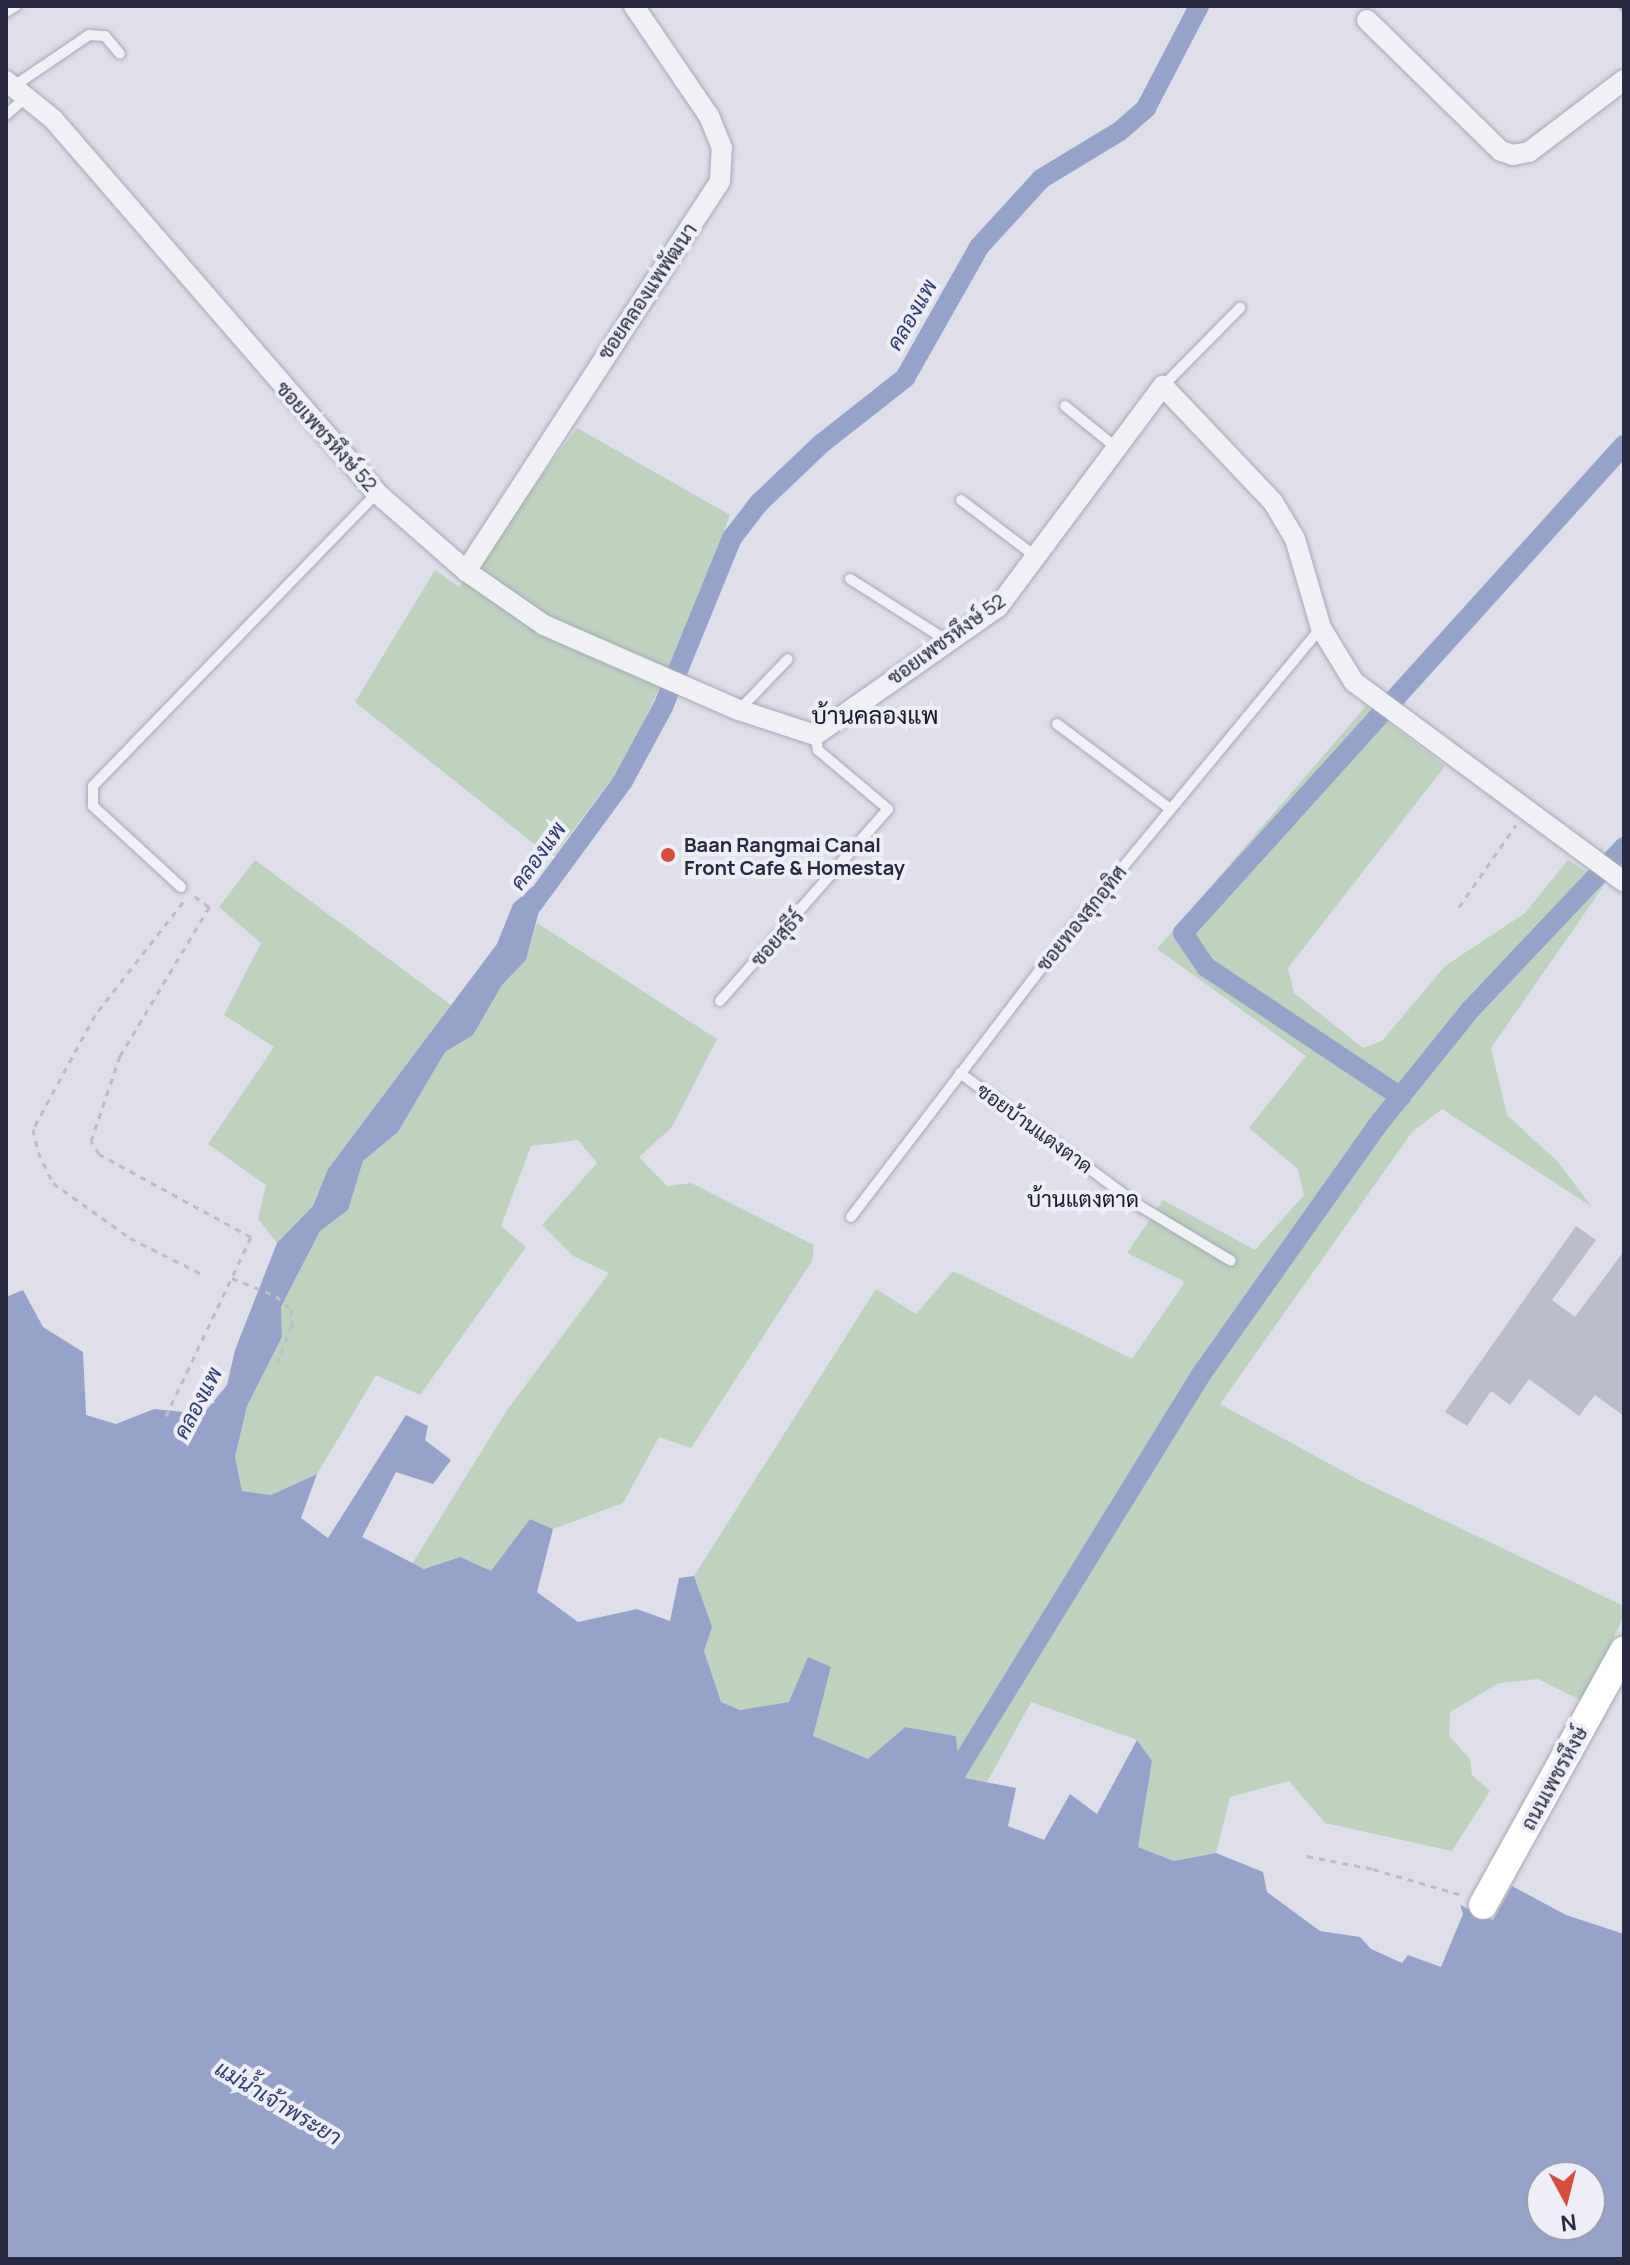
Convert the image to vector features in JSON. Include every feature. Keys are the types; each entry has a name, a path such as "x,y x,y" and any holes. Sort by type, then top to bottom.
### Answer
{"main road":[{"name":"ถนนเพชรหึงษ์","path":"1483,1905 1623,1657"}],"street":[{"name":"ซอยคลองแพพัฒนา","path":"466,571 720,181 722,148 709,116 634,6"},
{"path":"1367,20 1501,151 1513,155 1529,152 1624,80"},
{"name":"ซอยเพชรหึงษ์ 52","path":"16,87 377,493 466,571 544,625 634,666 695,688 739,710 815,735 946,640 998,607 1037,557 1114,446 1163,386"},
{"path":"1163,386 1273,502 1295,539 1321,628 1356,684 1619,879"}],"lane":[{"path":"6,12 16,6"},
{"path":"6,115 16,87 89,35 105,36 120,54"},
{"path":"1163,386 1240,308"},
{"path":"1065,406 1114,446"},
{"path":"181,887 93,806 93,786 377,493"},
{"path":"961,500 1037,557"},
{"path":"850,579 946,640"},
{"name":"ซอยทองสุกอุทิศ","path":"851,1217 1169,808 1321,628"},
{"path":"739,710 788,659"},
{"path":"1057,724 1169,808"},
{"name":"ซอยสุธีร์","path":"720,1001 888,809 823,754 815,735"},
{"name":"ซอยบ้านแตงตาด","path":"960,1073 1140,1206 1231,1261"}],"path":[{"path":"1619,6 1624,13"},
{"path":"1459,907 1525,812"},
{"path":"181,887 180,910 95,1015 33,1129 38,1152 53,1183 130,1238 202,1274"},
{"path":"166,1416 251,1237 99,1154 91,1141 120,1056 209,907 181,887"},
{"path":"232,1278 276,1296 291,1309 292,1325 277,1362"},
{"path":"1307,1856 1373,1869 1483,1905"}],"green space":[{"path":"577,428 730,515 686,631 626,760 552,858 355,702 435,570 459,587"},
{"path":"1366,706 1445,766 1288,968 1294,993 1363,1048 1382,1041 1445,966 1525,913 1568,860 1605,884 1491,1048 1507,1115 1557,1161 1592,1207 1442,1109 1412,1132 1220,1404 1359,1480 1624,1606 1624,1616 1582,1701 1538,1679 1499,1683 1450,1712 1449,1736 1470,1759 1472,1775 1490,1791 1452,1851 1325,1823 1289,1781 1230,1797 1216,1853 1174,1861 1138,1847 1152,1761 1137,1740 1031,1702 987,1782 960,1777 956,1736 905,1727 868,1759 812,1736 831,1668 808,1658 790,1702 740,1710 720,1702 704,1651 711,1627 694,1576 876,1289 916,1314 953,1271 1132,1359 1185,1282 1127,1253 1163,1200 1255,1250 1304,1195 1298,1169 1249,1128 1306,1056 1157,949"},
{"path":"255,860 451,1005 328,1169 313,1206 277,1243 258,1219 266,1185 208,1144 274,1047 224,1015 261,943 219,907"},
{"path":"537,923 717,1039 672,1127 639,1157 667,1186 691,1183 814,1245 812,1261 691,1448 659,1437 623,1503 553,1529 530,1519 492,1572 460,1557 425,1569 412,1564 507,1410 609,1273 573,1256 542,1225 597,1163 578,1140 531,1146 501,1226 526,1247 420,1395 376,1375 317,1474 271,1495 242,1491 235,1457 247,1406 282,1337 281,1308 320,1231 348,1210 363,1161 398,1132 445,1052 473,1035 502,985 526,960"}],"water":[{"name":"แม่น้ำเจ้าพระยา","path":"546,885 526,960 502,985 473,1035 445,1052 398,1132 363,1161 348,1210 320,1231 281,1307 282,1337 247,1406 235,1457 242,1491 271,1495 317,1474 301,1518 328,1538 406,1415 428,1426 425,1440 451,1460 433,1484 396,1472 362,1537 424,1569 460,1557 491,1571 530,1519 553,1529 537,1592 578,1622 637,1609 670,1621 679,1578 694,1576 712,1627 704,1651 721,1702 740,1710 789,1702 808,1657 831,1667 813,1736 868,1759 905,1727 956,1736 960,1777 1016,1788 1008,1826 1044,1840 1070,1794 1097,1814 1137,1740 1152,1761 1138,1847 1174,1861 1216,1853 1263,1872 1267,1892 1320,1931 1360,1937 1371,1949 1402,1963 1408,1955 1441,1967 1463,1914 1460,1905 1493,1920 1512,1886 1566,1915 1624,1934 1624,2259 6,2259 6,1297 23,1290 43,1327 83,1352 86,1415 116,1424 154,1409 203,1414 227,1385 235,1350 277,1243 313,1206 328,1169 497,944 513,904 532,887"}],"building":[{"path":"1576,1226 1596,1240 1552,1300 1575,1317 1624,1251 1624,1416 1595,1395 1579,1416 1529,1379 1510,1405 1491,1391 1467,1426 1445,1412"}],"waterway":[{"name":"คลองแพ","path":"532,905 623,781 663,707 732,538 759,503 821,444 905,378 979,247 1041,179 1120,131 1146,108 1199,6"},
{"path":"1401,1097 1206,967 1183,933 1624,445"},
{"path":"946,1789 1200,1376 1376,1127 1471,1009 1624,847"}],"place":[{"name":"Baan Rangmai Canal Front Cafe & Homestay","path":"668,855"}],"district":[{"name":"บ้านคลองแพ","path":"875,715"},
{"name":"บ้านแตงตาด","path":"1083,1200"}]}
